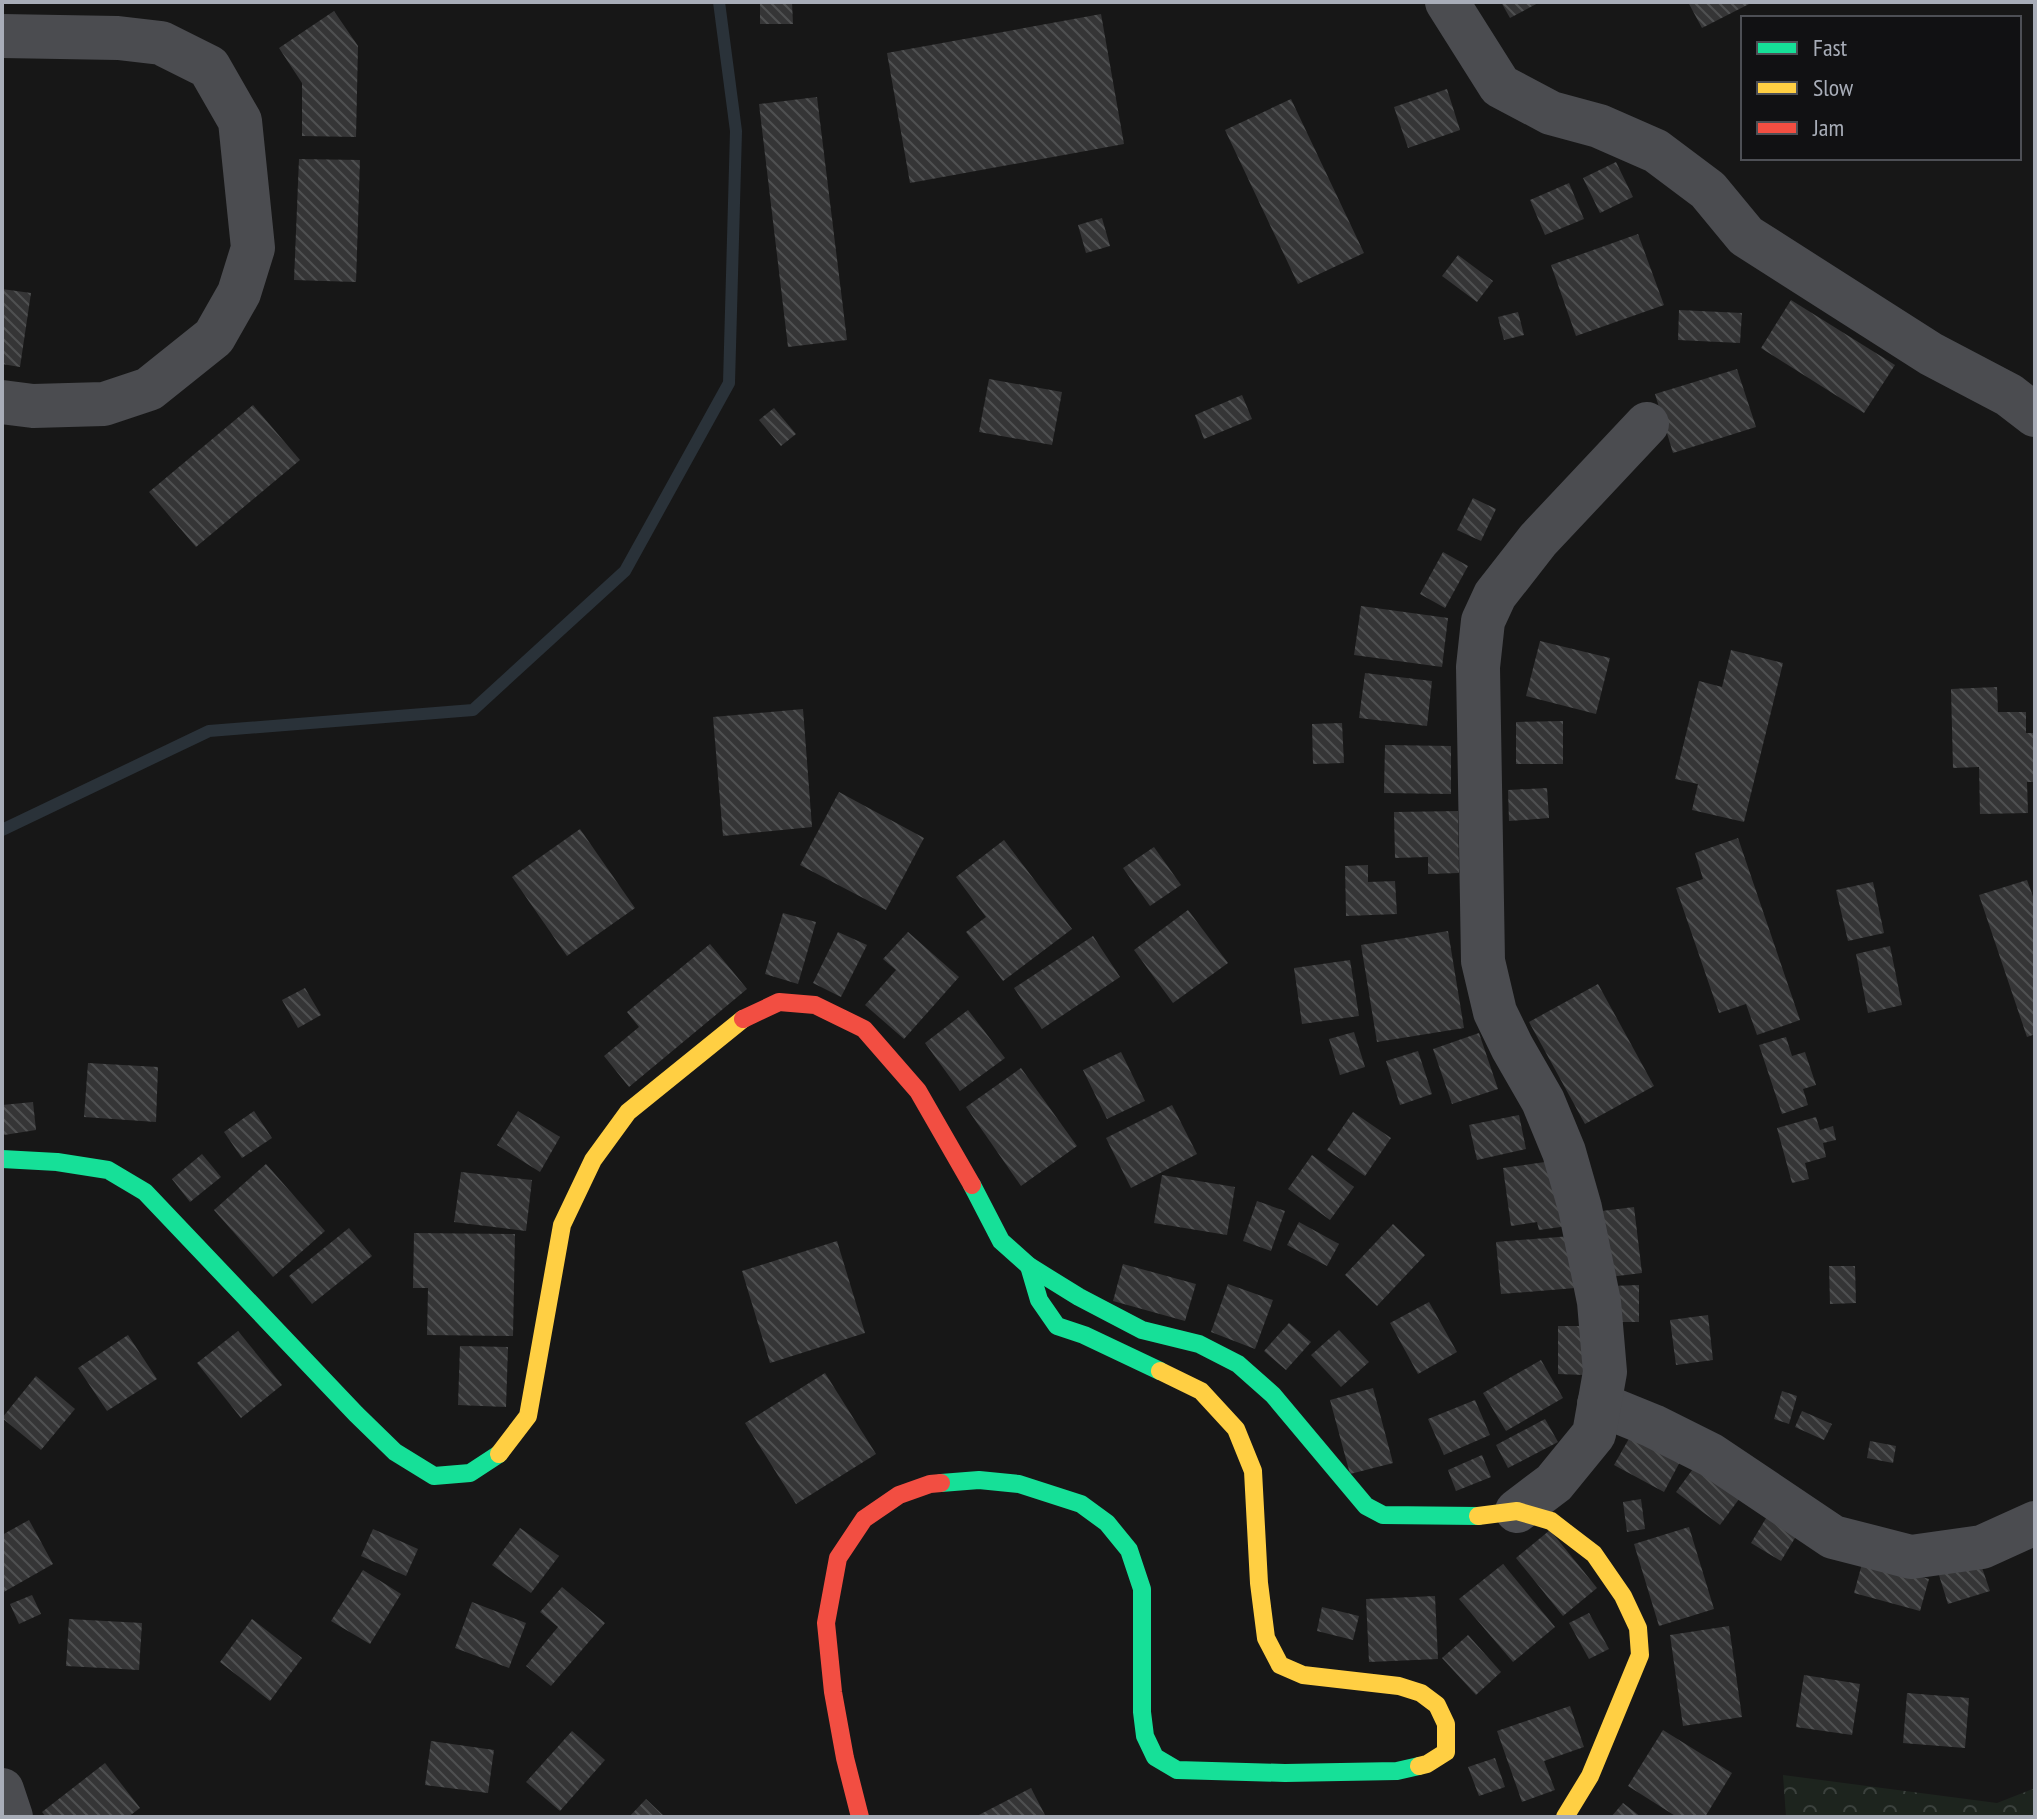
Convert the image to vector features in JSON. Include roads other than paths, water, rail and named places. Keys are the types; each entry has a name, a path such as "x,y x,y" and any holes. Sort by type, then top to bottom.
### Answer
{"street":[{"path":"1447,2 1500,86 1551,113 1599,126 1656,151 1708,190 1746,236 1931,354 2009,395 2035,415"},
{"path":"2,36 118,38 161,43 209,67 240,121 253,248 239,293 214,337 149,389 104,404 33,406 2,402"},
{"path":"1517,1511 1554,1483 1594,1434 1605,1372 1599,1302 1580,1208 1564,1152 1543,1101 1495,1012 1483,961 1478,667 1483,621 1495,595 1538,540 1647,424"},
{"path":"2,1159 57,1162 108,1170 145,1192 395,1452 434,1476 470,1473 502,1452 528,1416 562,1225 593,1160 628,1112 738,1021 779,1002 815,1005 864,1029 918,1091 959,1160 1001,1241 1029,1266 1142,1330 1199,1344 1238,1364 1273,1395 1366,1506 1383,1515 1476,1516 1517,1511 1551,1521 1594,1554 1623,1596 1638,1628 1640,1655 1590,1776 1565,1817"},
{"path":"860,1817 845,1758 826,1623 838,1558 864,1519 899,1495 930,1484 979,1480 1019,1484 1081,1504 1107,1523 1129,1550 1142,1589 1142,1712 1145,1736 1155,1757 1177,1770 1285,1773 1397,1771 1427,1764 1446,1752 1449,1734 1441,1709 1422,1692 1391,1685 1304,1675 1280,1665 1266,1638 1259,1583 1253,1471 1236,1429 1201,1391 1084,1335 1057,1326 1039,1300 1029,1266"},
{"path":"1599,1404 1711,1455 1833,1537 1911,1557 1982,1547 2035,1523"},
{"path":"2,1790 11,1817"}],"waterway":[{"path":"2,830 209,731 473,710 625,571 729,383 736,131 719,2"}]}
